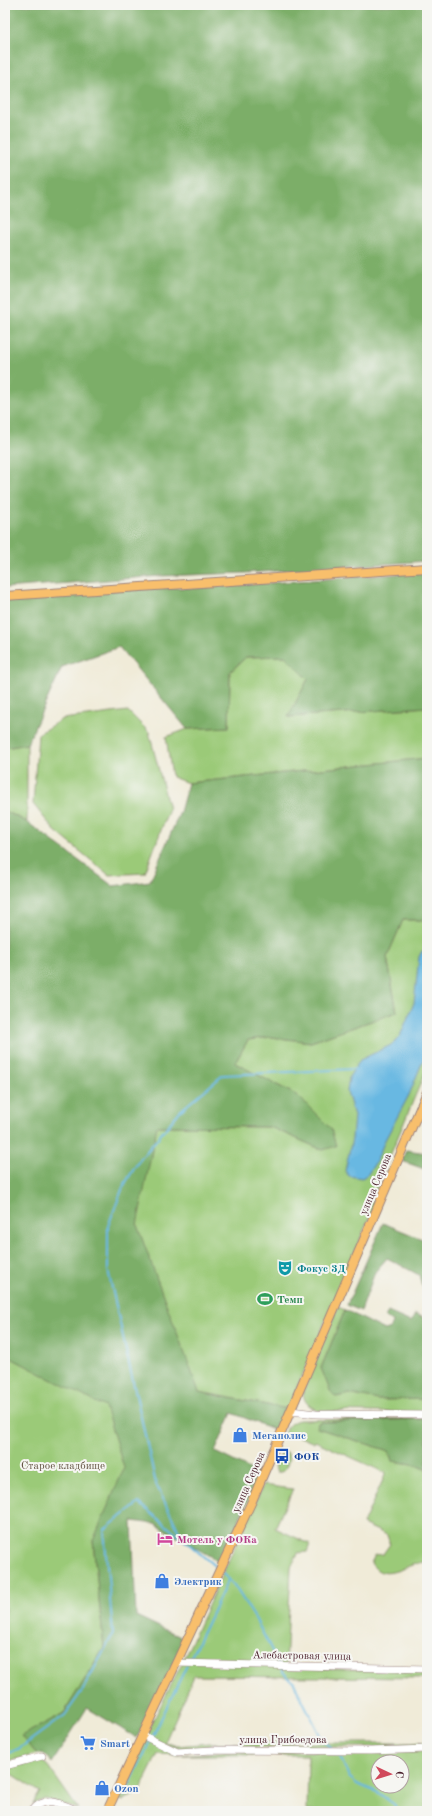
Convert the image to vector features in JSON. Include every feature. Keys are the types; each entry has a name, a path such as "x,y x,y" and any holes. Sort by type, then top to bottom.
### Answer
{"main road":[{"path":"5,596 427,568"},
{"name":"улица Серова","path":"107,1811 252,1501 427,1092"}],"street":[{"path":"291,1411 316,1414 427,1415"},
{"name":"Алебастровая улица","path":"177,1663 427,1669"},
{"name":"улица Грибоедова","path":"142,1736 178,1752 213,1750 427,1749"},
{"path":"6,1765 42,1756"},
{"path":"32,1811 37,1804 46,1801 56,1802 78,1811"}],"green space":[{"path":"5,5 427,5 427,561 245,573 160,576 5,588"},
{"path":"427,572 427,707 288,717 308,679 285,656 246,657 230,672 229,727 187,729 119,647 62,667 27,744 5,748 5,601 125,589 173,587 197,588"},
{"path":"285,656 308,679 289,717 427,707 427,758 188,783 172,777 166,737 187,729 229,727 230,672 246,657"},
{"path":"128,711 149,732 169,809 145,873 109,875 54,830 33,804 38,734 62,719"},
{"path":"27,744 27,822 5,811 5,748"},
{"path":"427,758 427,920 403,920 387,957 397,1012 311,1042 271,1037 248,1040 235,1063 298,1096 331,1129 336,1146 323,1150 270,1127 157,1126 137,1225 199,1392 288,1409 278,1431 232,1413 215,1452 260,1474 220,1562 155,1524 132,1521 136,1616 185,1639 137,1738 87,1708 52,1763 43,1753 37,1754 21,1736 64,1713 104,1648 93,1541 124,1468 105,1407 5,1355 5,811 27,822 113,886 150,881 180,812 188,783"},
{"name":"Старое кладбище","path":"403,920 427,920 427,1068 371,1201 375,1204 288,1409 199,1392 139,1509 93,1541 104,1648 64,1713 22,1736 37,1754 5,1762 5,1220 157,1126 270,1127 323,1150 298,1096 235,1063 248,1040 271,1037 311,1042 397,1012 387,957"},
{"path":"406,1150 427,1153 427,1170 402,1161"},
{"path":"383,1223 427,1241 427,1288 422,1286 419,1275 387,1258 375,1272 361,1311 347,1305"},
{"path":"338,1307 345,1310 321,1368 336,1397 349,1394 378,1400 427,1399 427,1413 318,1411 307,1403 303,1395 303,1391"},
{"path":"345,1310 385,1330 391,1328 392,1321 385,1317 388,1312 411,1322 415,1314 427,1319 427,1399 378,1400 349,1394 336,1397 330,1391 321,1368"},
{"path":"427,1418 322,1422 318,1428 389,1451 392,1461 413,1464 427,1470 427,1562 412,1565 390,1573 383,1572 377,1570 371,1563 375,1555 383,1554 390,1544 387,1535 363,1524 386,1473 315,1441 314,1443 298,1436 284,1433 290,1424 299,1420"},
{"path":"427,1419 427,1470 413,1464 392,1461 389,1451 317,1428 318,1423 322,1422"},
{"path":"283,1451 287,1452 289,1458 288,1464 283,1471 277,1472 274,1467"},
{"path":"263,1485 293,1489 275,1528 310,1544 307,1552 298,1553 291,1567 286,1667 427,1672 427,1678 194,1676 165,1742 177,1746 214,1743 206,1747 188,1750 162,1743 146,1735 181,1665"},
{"path":"145,1739 179,1755 158,1754 139,1792 123,1801 117,1798"},
{"path":"214,1743 427,1743 427,1747 221,1747"},
{"path":"427,1751 427,1811 307,1811 308,1755 179,1755 218,1752"},
{"path":"41,1760 48,1766 78,1809 45,1799 33,1804 40,1792 9,1772 5,1772 7,1769"}],"water":[{"path":"427,950 427,1050 409,1095 385,1140 377,1160 368,1174 362,1178 349,1176 345,1171 352,1139 354,1116 347,1091 349,1077 360,1060 391,1045 400,1036 414,1003 419,957 422,951"}],"waterway":[{"path":"218,1569 182,1538 156,1484 108,1270 108,1226 123,1187 138,1162 180,1111 223,1075 355,1069"},
{"path":"5,1755 20,1748 65,1715 82,1691 113,1634 104,1530 139,1503 180,1537"},
{"path":"221,1572 234,1585 256,1620 283,1672 294,1683 323,1741 331,1748"},
{"path":"189,1661 228,1580"},
{"path":"124,1796 187,1665"},
{"path":"336,1753 340,1756 349,1777 357,1784 377,1792 395,1805 396,1811"}],"place":[{"name":"Фокус 3Д","path":"285,1268"},
{"name":"Темп","path":"265,1299"},
{"name":"Мегаполис","path":"240,1435"},
{"name":"ФОК","path":"282,1456"},
{"name":"Мотель у ФОКа","path":"165,1539"},
{"name":"Электрик","path":"162,1581"},
{"name":"Smart","path":"88,1743"},
{"name":"Ozon","path":"102,1788"}]}
